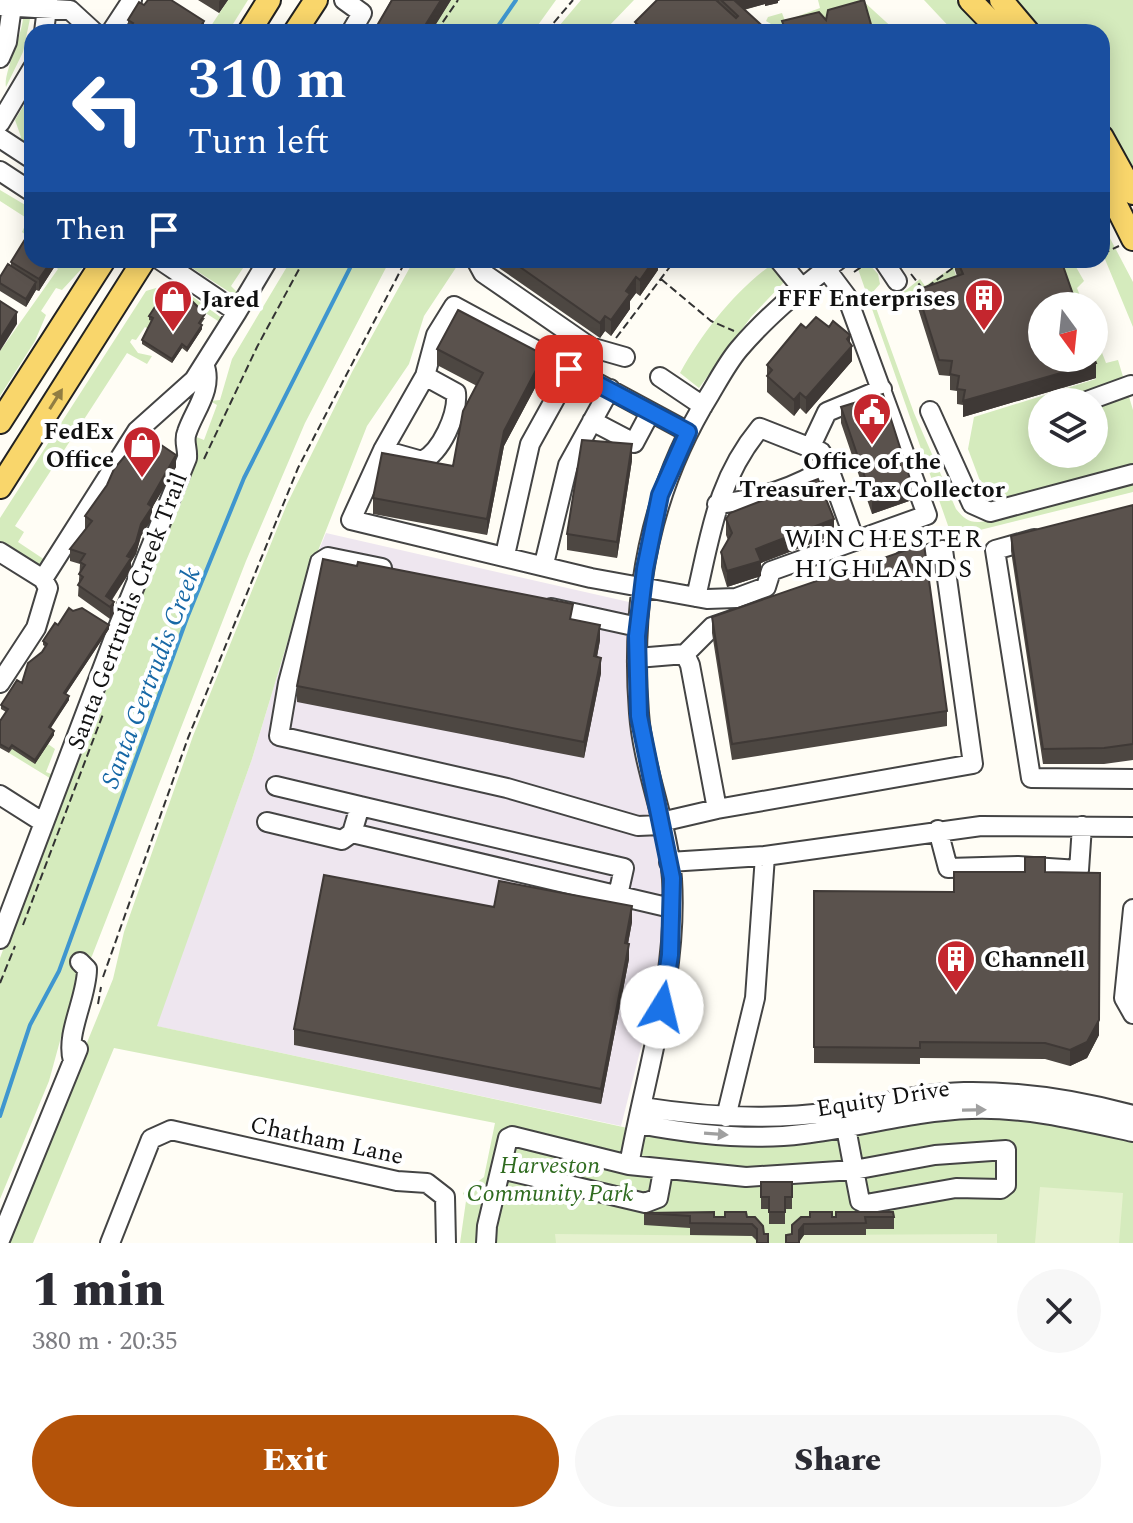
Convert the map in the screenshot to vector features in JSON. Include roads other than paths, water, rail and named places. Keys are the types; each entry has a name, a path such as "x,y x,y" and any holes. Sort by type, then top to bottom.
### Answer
{"main road":[{"path":"254,24 269,0"},
{"path":"300,24 316,0"},
{"path":"970,0 1001,21"},
{"path":"1110,151 1133,193"},
{"path":"1110,203 1123,244"},
{"path":"0,422 99,268"},
{"path":"0,487 139,268"}],"street":[{"path":"116,24 132,0"},
{"path":"344,0 367,6 356,24"},
{"path":"45,24 48,4"},
{"path":"0,58 7,42 6,6 48,4 70,10 82,24"},
{"path":"0,123 24,86"},
{"path":"0,138 24,154"},
{"path":"0,171 24,187"},
{"path":"172,268 237,312"},
{"path":"43,579 137,431 194,380 263,268"},
{"path":"480,268 483,273 590,347 625,357"},
{"path":"786,268 801,287"},
{"path":"629,1165 670,955 669,862 639,716 637,658 642,586 660,495 688,432 747,341 801,287 827,268"},
{"path":"688,432 454,306 436,335 425,376 383,450 351,520 544,564 591,578 696,597 736,598 766,587 771,571 927,515 834,268"},
{"path":"894,268 902,274"},
{"path":"7,943 5,914 44,823 117,630 187,458 184,441 203,398 207,376 204,364"},
{"path":"505,555 530,444 571,370"},
{"path":"383,450 422,461 433,456 457,407 456,393 425,376"},
{"path":"660,377 703,406"},
{"path":"1108,390 1131,385"},
{"path":"544,564 568,465 610,389"},
{"path":"810,448 827,412 882,389"},
{"path":"930,411 972,504 980,511 990,512 1133,474"},
{"path":"592,421 634,443 650,413"},
{"path":"696,597 717,504 737,455 760,428 821,452 855,541"},
{"path":"717,504 737,502 814,476 828,466"},
{"path":"1056,533 995,550 1031,778 1133,779"},
{"path":"401,572 328,557 320,562 288,683 279,736 507,788 638,826 973,764 943,550 892,565"},
{"path":"0,552 43,579 48,588 36,628 0,683"},
{"path":"533,603 638,627"},
{"path":"637,658 685,654 712,627 757,612"},
{"path":"685,654 690,665 717,809"},
{"path":"276,786 624,868 618,895"},
{"path":"0,795 44,823"},
{"path":"267,822 342,840 352,833 360,806"},
{"path":"669,862 765,856 910,838 938,830 1037,824 1133,827"},
{"path":"938,830 948,868 1018,866 1079,870 1082,826"},
{"path":"352,833 671,908"},
{"path":"726,1117 755,998 765,856"},
{"path":"1133,909 1124,998 1133,1014"},
{"path":"0,1240 76,1055 72,1050 87,987 87,969 80,962"},
{"name":"Equity Drive","path":"641,1115 805,1115 898,1098 964,1092 1053,1097 1133,1115"},
{"name":"Equity Drive","path":"641,1115 753,1136 799,1135 945,1111 1001,1109 1059,1116 1133,1132"},
{"path":"486,1243 508,1138 512,1136 663,1171 776,1177 854,1170 935,1155 1006,1150 1006,1185 1001,1189 956,1188 866,1204 860,1201 854,1170 846,1128"},
{"name":"Chatham Lane","path":"110,1243 151,1139 171,1130 397,1181 427,1183 445,1197 446,1243"},
{"path":"501,1169 645,1203 658,1198 663,1171"}],"waterway":[{"name":"Santa Gertrudis Creek","path":"500,24 516,0"},
{"name":"Santa Gertrudis Creek","path":"0,1116 30,1025 59,971 187,618 244,478 350,268"}],"place":[{"name":"FFF Enterprises","path":"984,332"},
{"name":"Jared","path":"173,333"},
{"name":"Office of the Treasurer-Tax Collector","path":"872,446"},
{"name":"FedEx Office","path":"142,479"},
{"name":"Channell","path":"956,993"}],"district":[{"name":"WINCHESTER HIGHLANDS","path":"884,553"}],"park label":[{"name":"Harveston Community Park","path":"550,1179"}]}
